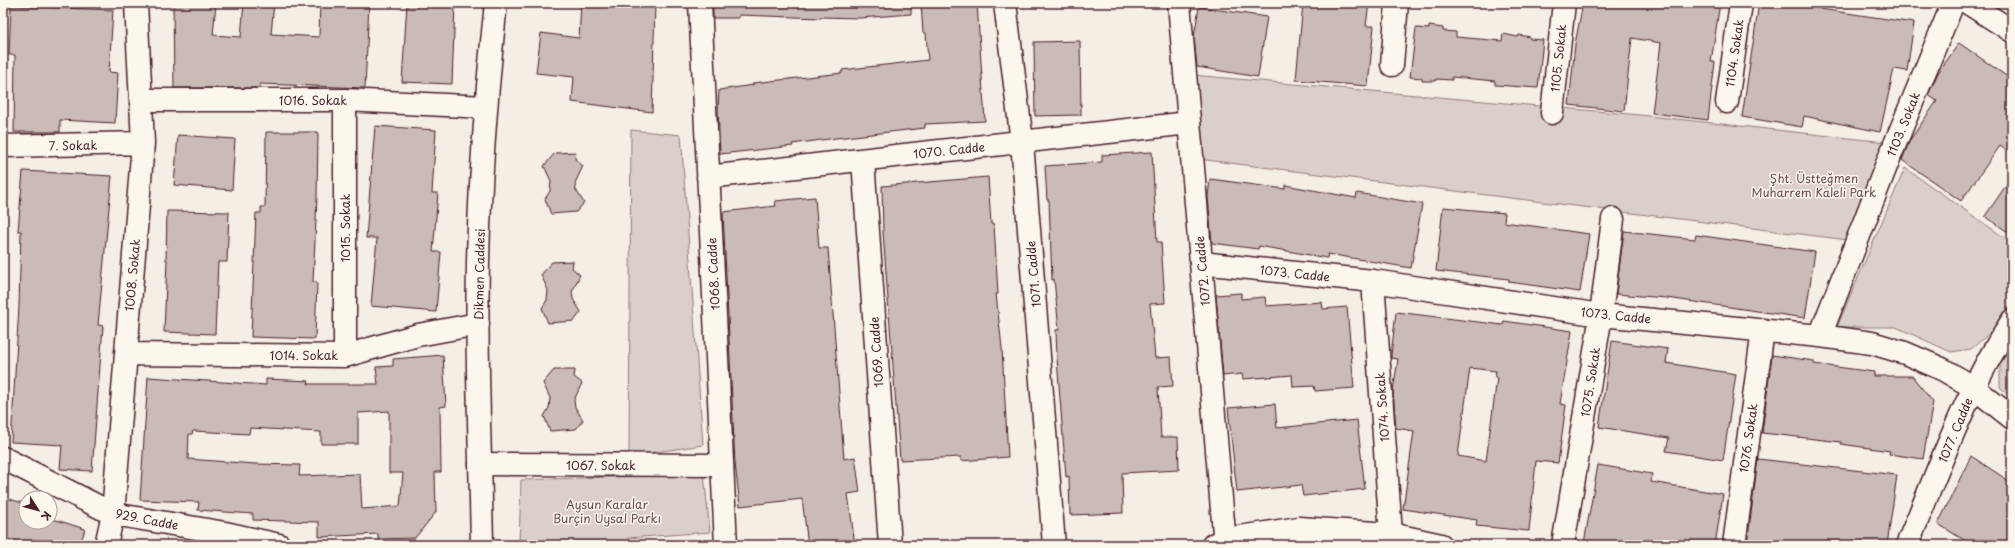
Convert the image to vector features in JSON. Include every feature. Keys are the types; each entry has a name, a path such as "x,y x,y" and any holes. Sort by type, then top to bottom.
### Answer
{"street":[{"name":"1008. Sokak","path":"106,545 113,514 143,143 136,3"},
{"name":"Dikmen Caddesi","path":"482,545 478,324 479,227 485,107 496,3"},
{"name":"1068. Cadde","path":"700,3 726,545"},
{"name":"1071. Cadde","path":"1005,3 1022,142 1054,545"},
{"name":"1072. Cadde","path":"1179,3 1201,263 1221,543"},
{"path":"1392,64 1397,3"},
{"name":"1105. Sokak","path":"1552,113 1564,3"},
{"name":"1104. Sokak","path":"1727,102 1741,3"},
{"name":"1103. Sokak","path":"1820,336 1890,156 1953,3"},
{"path":"1968,3 2012,31"},
{"name":"1016. Sokak","path":"141,100 345,100 485,107"},
{"name":"1015. Sokak","path":"345,100 345,356"},
{"name":"1070. Cadde","path":"708,177 1189,123"},
{"name":"7. Sokak","path":"3,146 143,143"},
{"name":"1069. Cadde","path":"863,160 890,545"},
{"name":"1075. Sokak","path":"1563,545 1601,315 1613,219"},
{"name":"1073. Cadde","path":"1201,263 1373,281 1601,315 1763,330 1872,343 1905,353 1942,369 1973,387 2012,418"},
{"name":"1074. Sokak","path":"1373,281 1391,534"},
{"name":"1077. Cadde","path":"1907,545 1973,387 1991,352 2012,321"},
{"name":"1014. Sokak","path":"126,354 345,356 418,334 478,324"},
{"name":"1076. Sokak","path":"1734,545 1763,330"},
{"name":"929. Cadde","path":"3,458 113,514 224,539 279,545"},
{"name":"1067. Sokak","path":"480,464 722,465"},
{"path":"1221,543 1299,528 1391,534 1441,545"}],"green space":[{"name":"Şht. Üstteğmen Muharrem Kaleli Park","path":"1192,75 1640,115 1885,142 1848,240 1198,159"},
{"path":"631,130 681,135 703,445 629,456"},
{"path":"1905,168 2012,243 2012,303 1992,331 1971,349 1951,352 1896,327 1837,327"},
{"path":"2012,346 2012,399 2000,387 2000,364"},
{"name":"Aysun Karalar Burçin Uysal Parkı","path":"704,474 710,532 628,538 628,545 519,545 521,480"}],"building":[{"path":"173,3 216,3 213,35 241,37 244,3 274,3 271,34 319,37 320,3 369,3 365,88 260,84 260,88 174,88"},
{"path":"407,3 455,3 452,84 402,82"},
{"path":"581,3 655,3 652,112 572,102 574,77 536,73 541,33 579,38"},
{"path":"713,3 911,3 911,14 860,18 739,15 739,18 713,18"},
{"path":"921,3 977,3 985,121 925,124 925,128 836,138 792,144 793,146 720,154 718,109 719,90 753,85 753,83 842,73 842,70 928,60 926,33 923,33"},
{"path":"1303,3 1369,3 1366,26 1374,26 1368,86 1296,80"},
{"path":"1583,3 1720,3 1711,62 1715,62 1708,120 1652,113 1661,43 1632,38 1624,111 1569,105 1575,44"},
{"path":"1759,3 1821,4 1820,9 1914,23 1907,71 1894,69 1880,132 1804,116 1802,127 1742,117"},
{"path":"11,6 113,10 109,72 118,73 115,123 60,120 60,132 14,132 15,55 9,55"},
{"path":"1199,7 1267,17 1258,77 1197,67 1194,37"},
{"path":"1429,26 1443,28 1443,31 1456,32 1456,37 1502,41 1503,34 1518,37 1519,35 1530,37 1530,39 1543,40 1538,88 1495,85 1495,81 1452,77 1452,80 1436,79 1436,81 1422,81 1422,78 1410,77 1416,28 1429,29"},
{"path":"1080,41 1081,115 1035,116 1034,42"},
{"path":"1959,43 2012,80 2012,154 2000,146 1961,201 1902,160 1910,140 1937,101 1928,95 1938,73"},
{"path":"375,126 436,130 432,193 438,193 433,252 441,252 436,312 371,306 377,238 366,238"},
{"path":"266,132 318,132 313,282 317,282 315,339 251,337 256,213 261,213 261,207 265,207"},
{"path":"178,135 235,139 232,190 174,185"},
{"path":"576,152 575,159 583,166 575,183 576,190 584,203 576,212 551,214 545,199 550,191 551,181 544,166 555,153"},
{"path":"1152,152 1157,242 1161,242 1165,303 1150,304 1155,358 1171,357 1173,386 1158,387 1161,437 1178,437 1179,470 1122,473 1123,513 1070,515 1069,476 1066,477 1057,359 1056,330 1059,330 1054,279 1052,280 1049,200 1047,200 1045,166 1102,162 1102,155"},
{"path":"23,171 112,176 98,325 103,326 92,471 60,469 62,445 11,442 19,306 21,231 18,231"},
{"path":"988,177 991,224 994,224 998,294 996,294 1002,348 1008,457 961,461 961,457 900,460 883,232 882,186"},
{"path":"2012,177 2012,235 1985,216"},
{"path":"1210,179 1285,189 1285,185 1356,198 1357,193 1422,204 1411,268 1328,254 1327,258 1259,246 1258,249 1212,243 1208,196"},
{"path":"815,197 819,248 828,248 844,459 855,457 860,492 848,494 855,545 808,545 802,499 740,506 735,463 723,212 776,206 775,201"},
{"path":"1443,207 1505,213 1504,222 1589,234 1580,292 1509,282 1509,279 1436,271"},
{"path":"167,211 229,212 227,262 218,262 215,334 164,332 167,260"},
{"path":"1624,231 1695,239 1696,235 1815,252 1805,318 1667,298 1616,294"},
{"path":"573,261 572,268 580,275 572,292 573,299 581,312 574,321 548,323 542,308 547,300 548,290 541,275 552,262"},
{"path":"1241,293 1241,299 1265,297 1266,306 1322,302 1323,309 1347,307 1354,388 1315,391 1314,386 1293,387 1292,375 1243,379 1242,374 1223,376 1216,295"},
{"path":"1396,312 1503,325 1504,321 1572,331 1560,404 1566,405 1558,463 1536,461 1529,531 1476,526 1477,520 1403,509 1414,431 1396,428 1393,391 1398,359 1391,358","holes":["1470,368 1496,371 1495,377 1497,378 1486,461 1458,456"]},
{"path":"1612,341 1668,349 1666,363 1736,374 1723,460 1666,451 1669,438 1599,427"},
{"path":"443,355 446,406 440,407 441,472 435,472 436,512 415,538 378,539 378,534 319,537 319,522 253,520 253,514 198,510 199,502 140,500 148,377 266,385 266,379 309,381 308,384 378,384 376,367 393,366 393,359","holes":["389,411 389,473 403,473 400,506 362,509 360,474 299,476 300,465 255,464 188,459 189,434 192,434 193,431 249,434 250,428 321,432 321,444 358,444 358,413"]},
{"path":"1772,355 1814,361 1814,364 1874,372 1874,376 1912,376 1933,402 1923,459 1889,454 1890,451 1841,444 1841,442 1762,433"},
{"path":"554,370 575,370 574,377 582,383 574,400 575,407 583,420 576,429 550,431 544,416 549,408 550,398 543,383"},
{"path":"1275,404 1277,428 1357,420 1365,489 1303,496 1301,485 1237,492 1228,408"},
{"path":"1971,456 2012,483 2012,545 1972,545 1938,524"},
{"path":"1758,459 1897,475 1887,545 1747,545"},
{"path":"1598,465 1652,474 1651,482 1723,494 1715,545 1596,545 1584,543"},
{"path":"3,497 18,502 18,530 58,530 58,521 85,529 80,545 3,545"}]}
